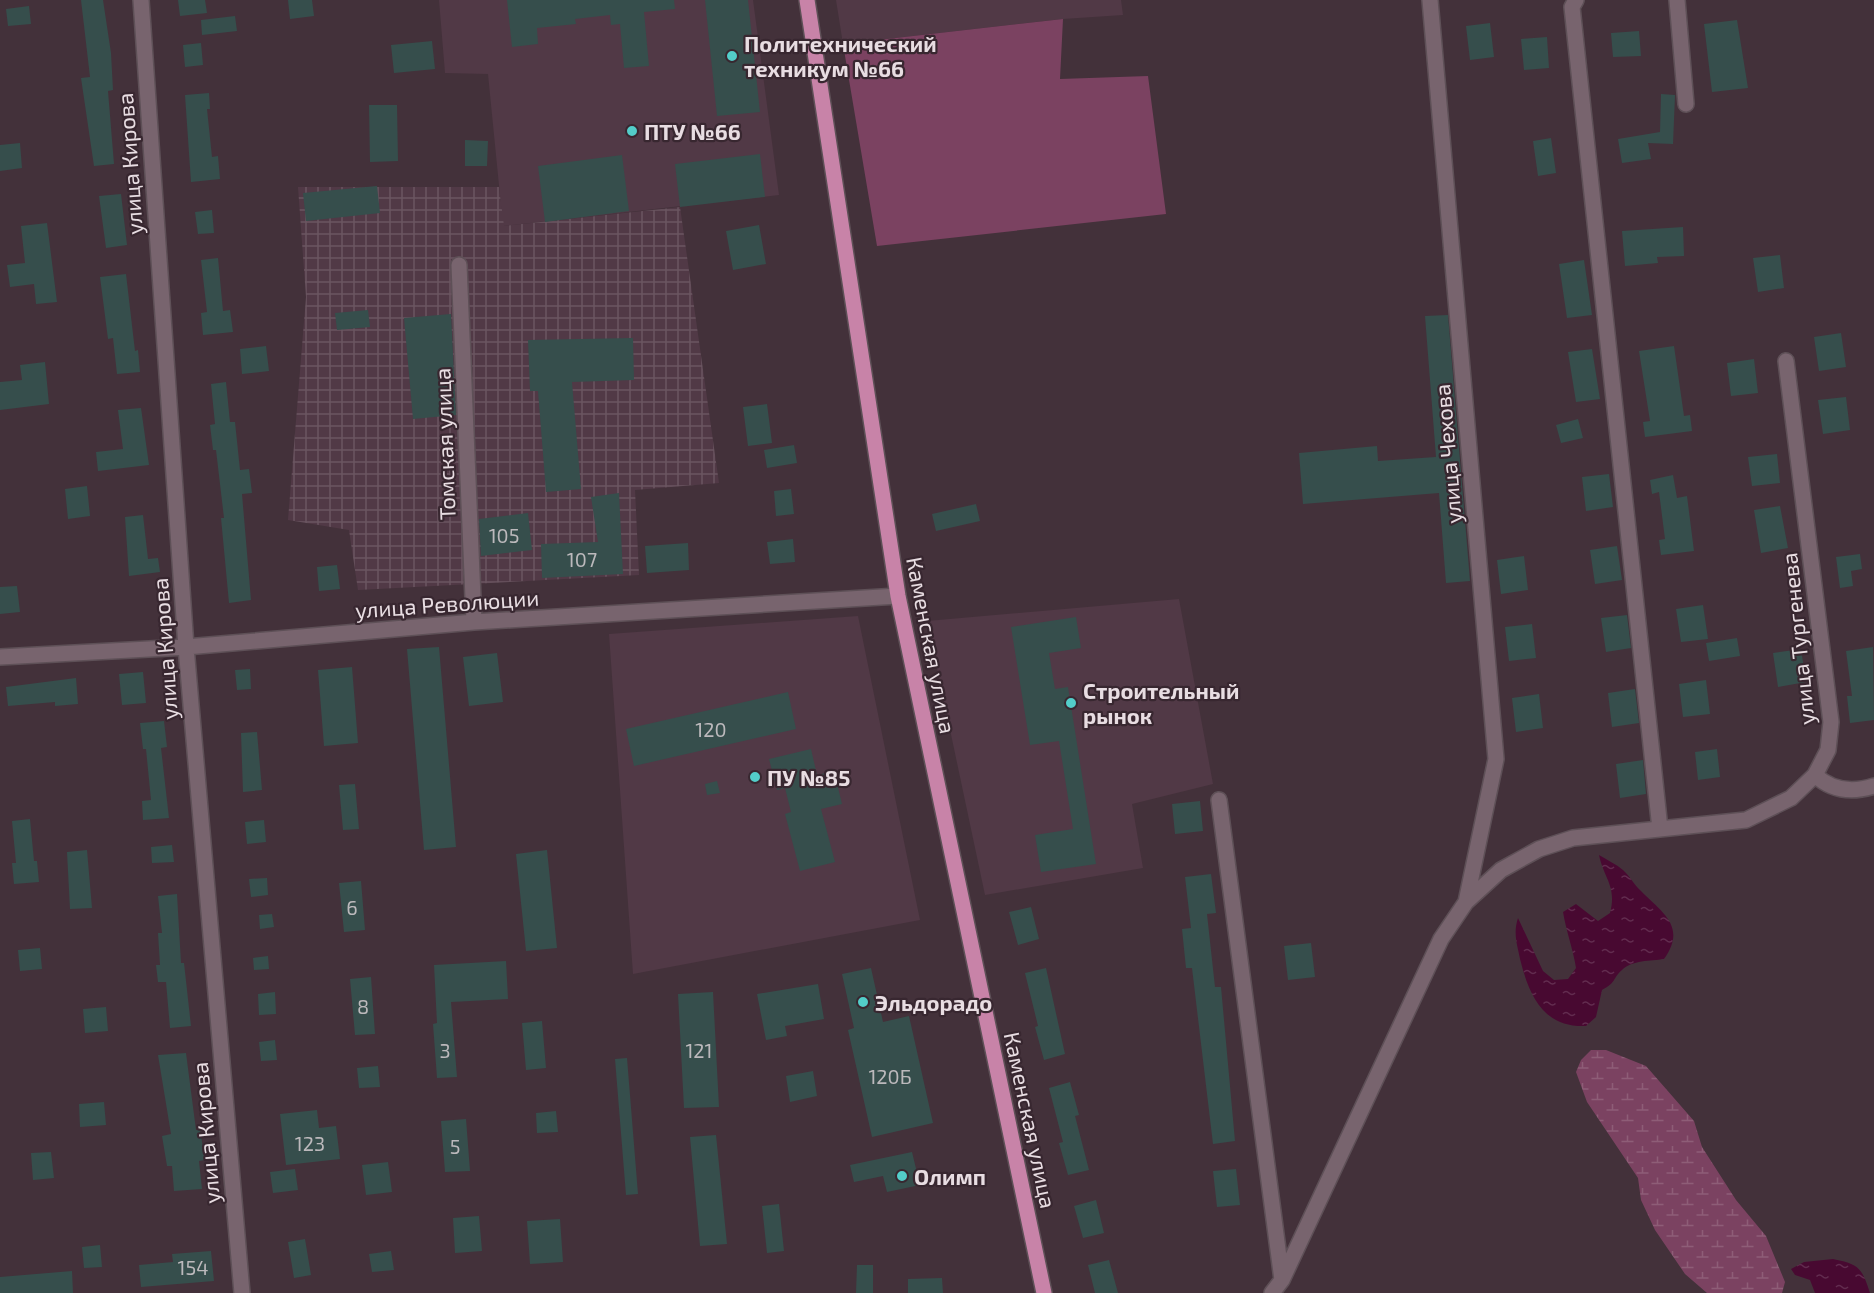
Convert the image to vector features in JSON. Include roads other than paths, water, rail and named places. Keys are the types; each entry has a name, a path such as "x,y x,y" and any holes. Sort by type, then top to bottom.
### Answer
{"main road":[{"name":"Каменская улица","path":"807,0 898,596 1044,1293"}],"street":[{"name":"улица Кирова","path":"141,0 186,647 242,1293"},
{"name":"улица Чехова","path":"1430,0 1496,759 1466,902"},
{"path":"1576,0 1572,7 1660,829"},
{"path":"1677,0 1686,104"},
{"name":"Томская улица","path":"459,265 474,622"},
{"name":"улица Тургенева","path":"1466,902 1501,870 1539,849 1573,838 1746,820 1791,798 1815,775 1828,750 1832,722 1786,361"},
{"name":"улица Революции","path":"0,657 186,647 474,622 898,596"},
{"path":"1815,775 1825,785 1846,790 1874,786"},
{"path":"1219,800 1282,1280"},
{"path":"1272,1293 1282,1280 1441,939 1466,902"}],"water":[{"path":"1599,855 1623,870 1664,914 1673,929 1673,938 1671,948 1664,959 1631,964 1602,990 1596,1017 1586,1026 1571,1025 1549,1015 1534,997 1520,959 1516,929 1518,918 1543,971 1554,980 1568,979 1576,968 1563,912 1576,904 1598,921 1610,913 1611,889"},
{"path":"1833,1259 1858,1268 1870,1293 1815,1293 1810,1280 1795,1275 1791,1269 1804,1262"}],"place":[{"name":"Политехнический техникум №66","path":"732,56"},
{"name":"ПТУ №66","path":"632,131"},
{"name":"Строительный рынок","path":"1071,703"},
{"name":"ПУ №85","path":"755,777"},
{"name":"Эльдорадо","path":"863,1002"},
{"name":"Олимп","path":"902,1176"}]}
